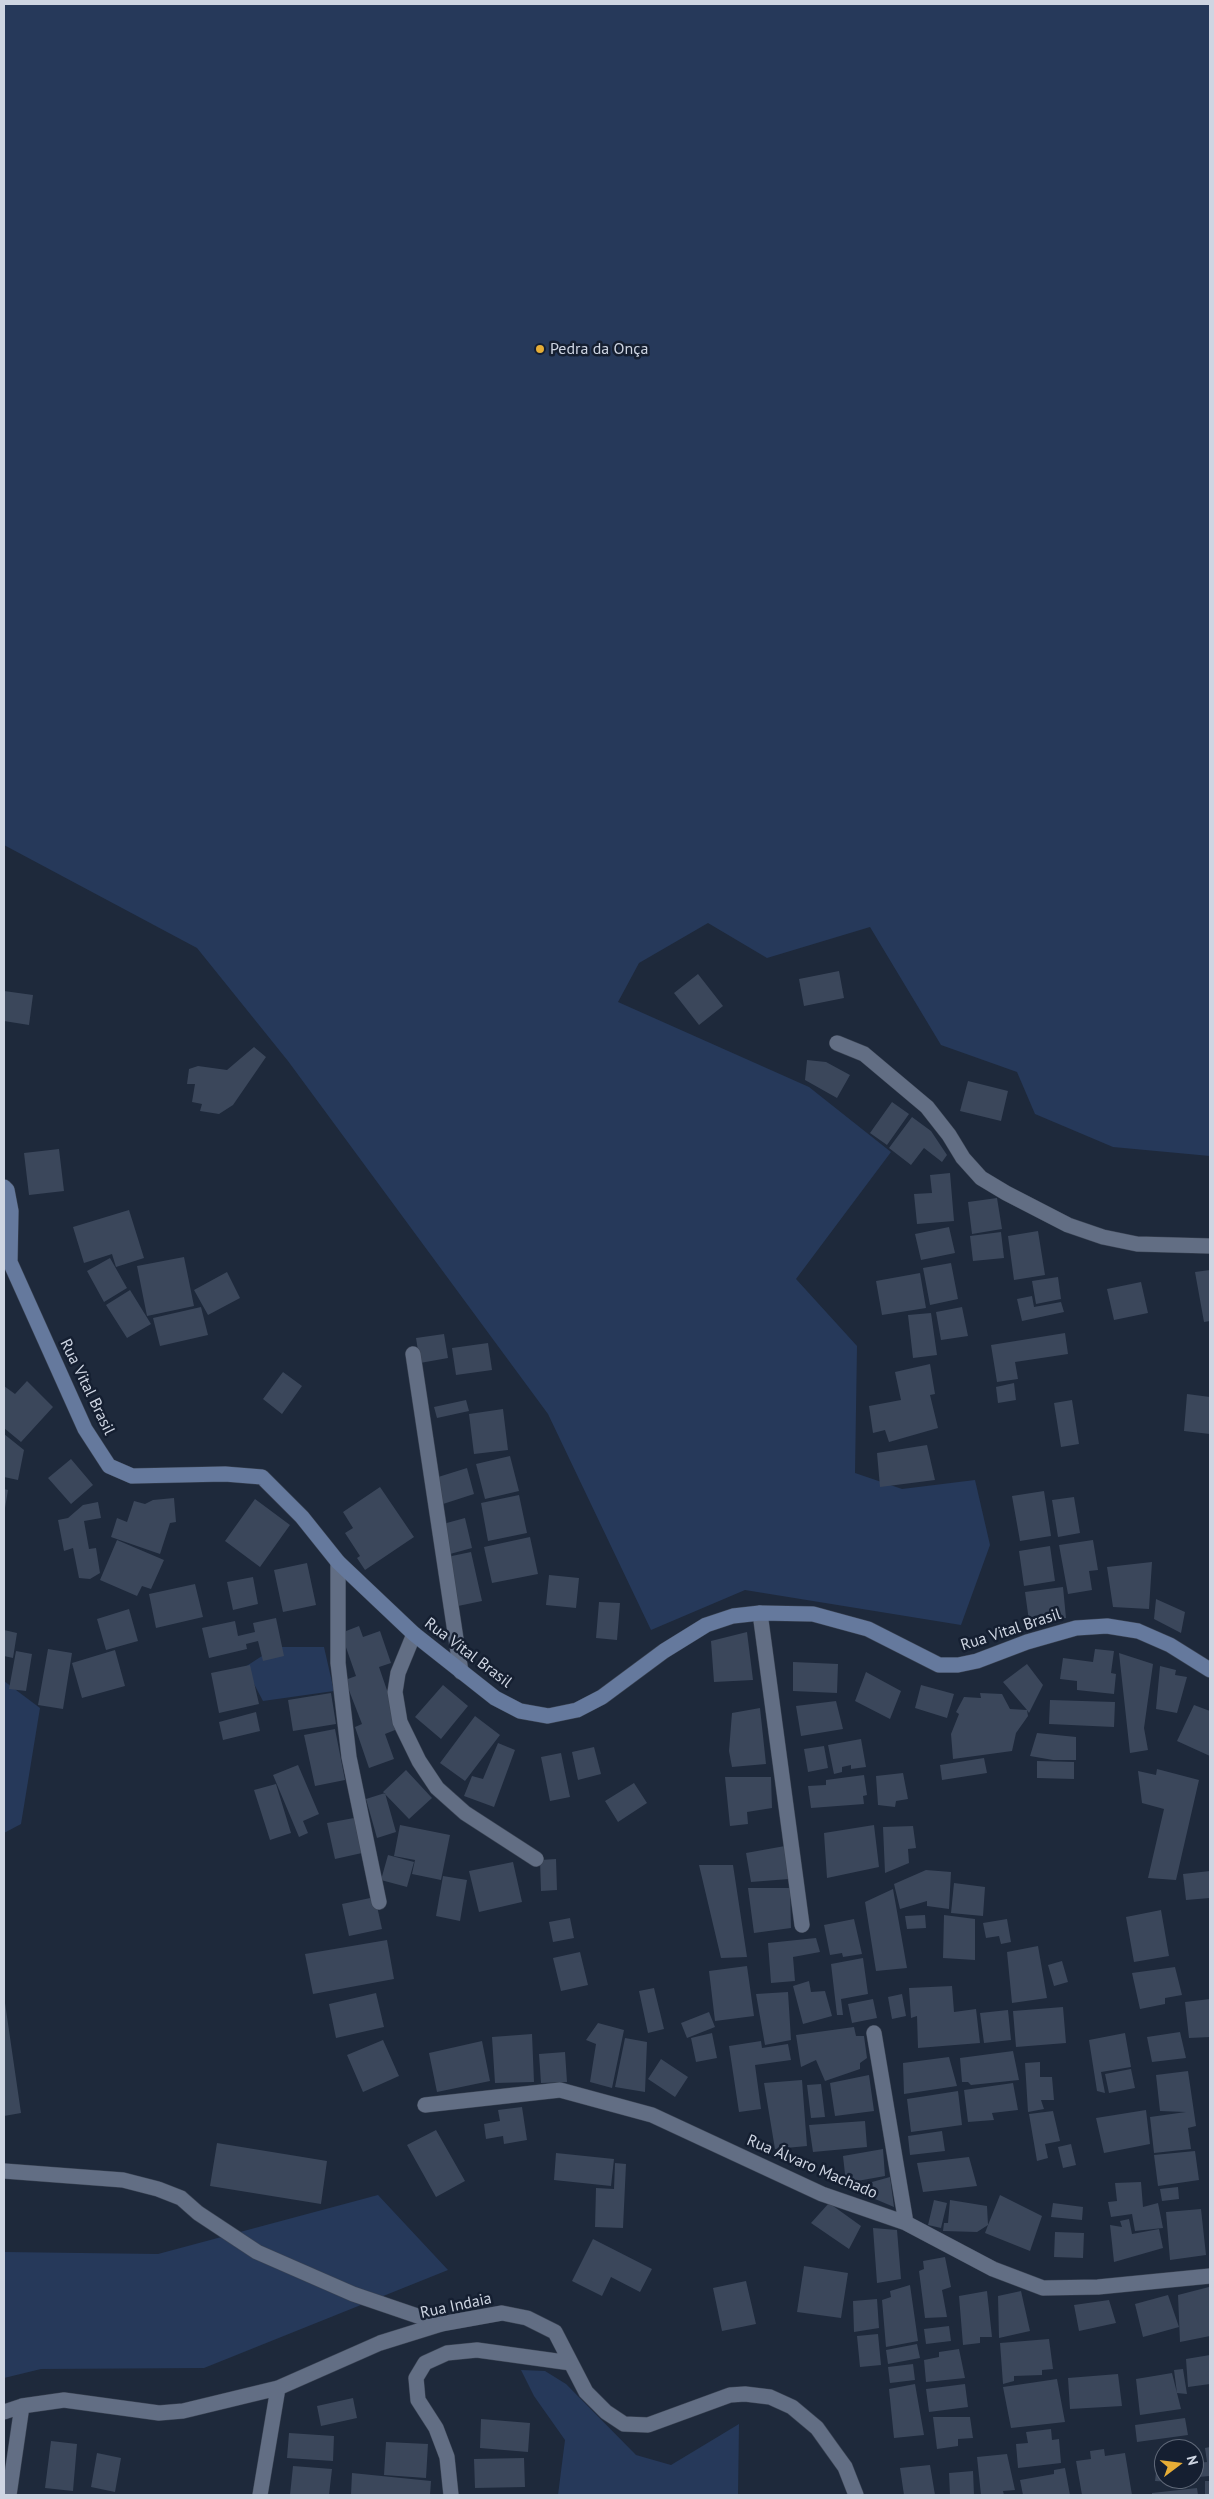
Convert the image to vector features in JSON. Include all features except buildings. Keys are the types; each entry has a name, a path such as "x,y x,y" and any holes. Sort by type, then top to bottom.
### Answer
{"street":[{"path":"837,1043 864,1054 928,1107 963,1158 981,1178 1006,1193 1068,1225 1103,1237 1137,1244 1210,1246"},
{"name":"Rua Vital Brasil","path":"4,1187 7,1190 11,1211 10,1262 85,1429 109,1466 132,1476 225,1474 262,1477 302,1516 338,1562 414,1634 495,1698 520,1711 548,1716 577,1710 602,1697 664,1651 706,1626 732,1616 760,1613 813,1614 868,1629 939,1665 958,1665 977,1661 1076,1628 1107,1626 1138,1631 1170,1645 1210,1670"},
{"path":"413,1354 461,1672"},
{"path":"338,1562 338,1663 349,1758 379,1902"},
{"path":"760,1613 802,1925"},
{"path":"414,1634 398,1673 395,1692 400,1722 419,1761 437,1788 465,1813 536,1859"},
{"path":"874,2033 906,2223"},
{"name":"Rua Álvaro Machado","path":"425,2105 560,2090 652,2114 822,2194 906,2223 993,2269 1043,2288 1098,2286 1210,2276"},
{"path":"4,2171 123,2180 158,2189 181,2198 198,2213 257,2252 353,2294 441,2324"},
{"name":"Rua Indaia","path":"4,2412 22,2406 64,2400 159,2413 183,2411 278,2388 380,2343 441,2324 502,2314 527,2318 554,2332 586,2392 606,2412 624,2424 648,2424 730,2395 770,2397 792,2407 817,2428 845,2467 856,2495"},
{"path":"450,2495 447,2457 436,2428 418,2400 416,2378 425,2363 447,2353 477,2350 571,2363"},
{"path":"260,2495 278,2388"},
{"path":"9,2495 22,2406"}],"shaded area":[{"path":"4,4 1210,4 1210,1156 1113,1147 1035,1114 1017,1072 941,1045 870,927 767,958 708,923 639,963 618,1002 809,1087 891,1152 796,1279 857,1346 855,1473 902,1489 975,1480 990,1545 961,1625 745,1590 651,1630 548,1414 288,1061 197,948 4,845"},
{"path":"276,1647 324,1647 334,1691 263,1701 245,1667"},
{"path":"4,1681 40,1708 21,1824 4,1833"},
{"path":"378,2195 448,2270 204,2368 41,2369 4,2378 4,2252 158,2254"},
{"path":"521,2370 545,2371 566,2384 636,2455 671,2465 739,2424 738,2495 558,2495 565,2440 534,2396"}],"place":[{"name":"Pedra da Onça","path":"540,349"}]}
